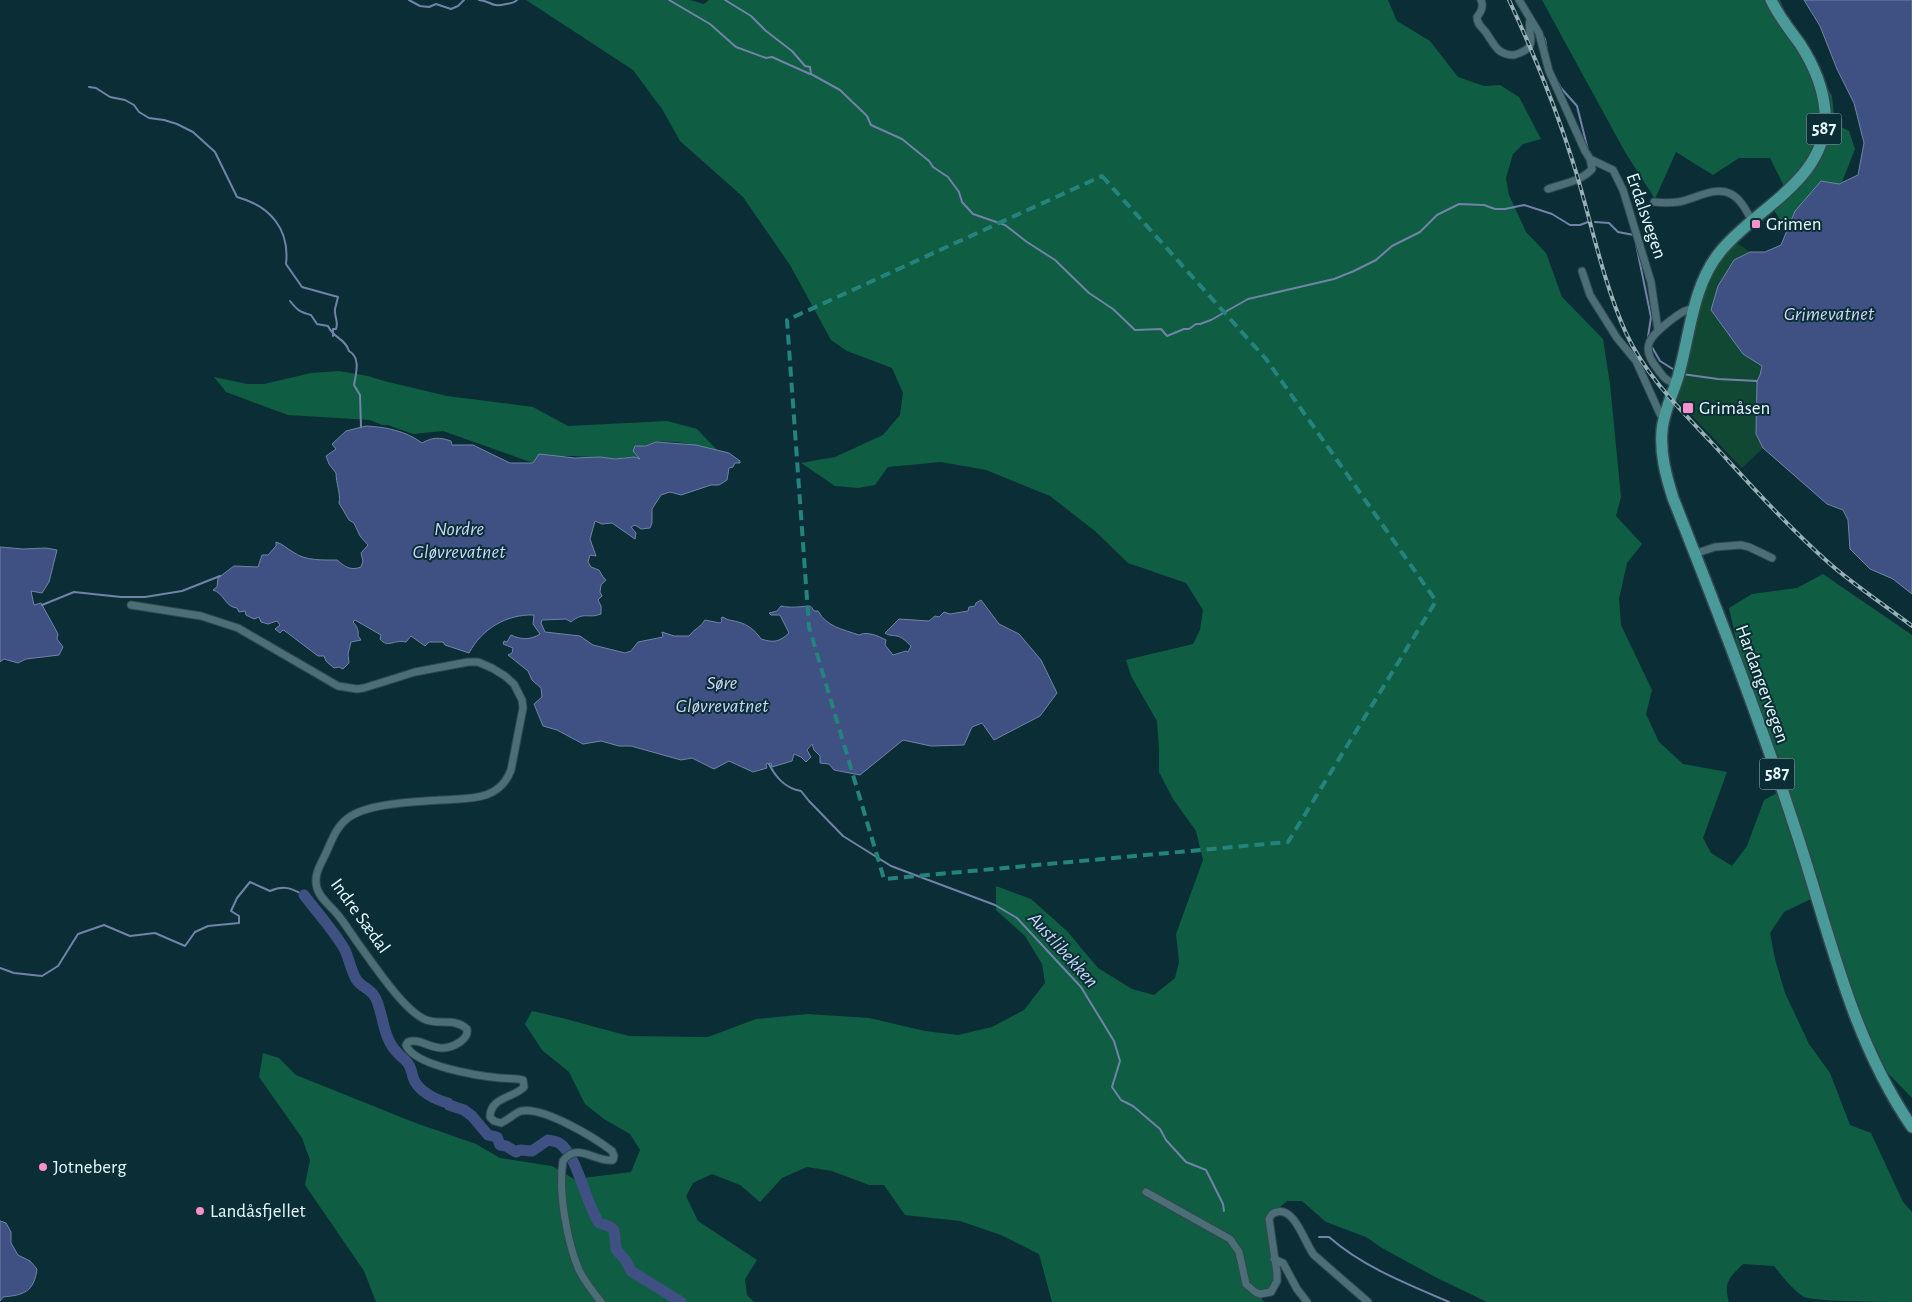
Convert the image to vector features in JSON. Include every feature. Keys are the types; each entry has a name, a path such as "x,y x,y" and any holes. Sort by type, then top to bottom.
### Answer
{"main road":[{"name":"Hardangervegen","path":"1771,0 1777,12 1808,57 1816,75 1824,100 1825,121 1822,142 1807,169 1791,188 1728,243 1713,262 1703,282 1662,430 1664,465 1673,498 1751,699 1788,806 1813,882 1830,947 1851,1007 1882,1078 1912,1127"}],"street":[{"path":"1481,0 1483,4 1482,12 1477,17 1479,25 1486,32 1494,47 1502,53 1514,55 1530,45 1532,40 1530,20"},
{"path":"1519,0 1542,40 1549,71 1582,146 1590,159 1592,169 1589,173 1578,179 1548,189"},
{"name":"Erdalsvegen","path":"1590,159 1613,170 1623,190 1651,282 1653,336 1648,352 1650,360 1663,379 1678,375"},
{"path":"1654,202 1679,202 1707,193 1725,192 1736,197 1752,221"},
{"path":"1582,271 1590,295 1617,338 1636,361 1660,414 1665,416"},
{"path":"1653,336 1684,312 1695,309"},
{"path":"1694,554 1715,547 1741,546 1772,558"},
{"name":"Indre Sædal","path":"131,605 202,616 238,628 338,686 357,689 364,688 415,672 472,662 492,668 514,684 520,693 523,708 511,770 508,779 501,786 491,793 474,799 388,805 356,813 340,826 334,835 317,871 316,880 320,894 402,1000 416,1014 431,1022 457,1022 467,1029 465,1038 451,1046 436,1048 413,1040 406,1045 409,1051 446,1069 523,1080 524,1087 521,1090 500,1100 490,1111 490,1117 494,1121 502,1123 520,1112 529,1111 541,1114 557,1119 585,1133 612,1151 614,1156 612,1160 604,1160 583,1152 569,1154 563,1161 560,1191 572,1251 580,1271 601,1302"},
{"path":"1146,1192 1230,1239 1239,1252 1246,1284 1254,1292 1266,1294 1274,1288 1277,1281 1269,1220 1271,1215 1280,1211 1292,1217 1314,1255 1368,1302"},
{"path":"1274,1258 1283,1263 1297,1289 1307,1302"}],"highlighted area":[{"path":"1102,176 1266,359 1436,601 1288,842 884,879 809,627 787,320"}],"green space":[{"path":"526,0 690,0 704,4 709,0 1388,0 1397,21 1430,41 1458,77 1484,86 1500,85 1519,97 1541,139 1523,144 1513,154 1506,178 1509,195 1526,232 1546,253 1562,297 1603,339 1610,384 1621,497 1616,516 1642,544 1627,563 1619,599 1621,625 1652,690 1646,714 1659,742 1683,764 1727,772 1703,838 1711,853 1732,866 1747,846 1764,800 1783,790 1741,662 1729,608 1752,594 1797,588 1823,574 1912,635 1912,1098 1886,1071 1876,1048 1857,1017 1815,897 1784,912 1770,933 1785,993 1809,1044 1830,1073 1850,1125 1871,1133 1903,1202 1912,1212 1912,1302 1812,1299 1800,1294 1774,1266 1743,1264 1734,1273 1727,1285 1729,1302 1487,1302 1437,1278 1382,1248 1366,1237 1326,1222 1302,1201 1287,1201 1271,1215 1277,1283 1269,1295 1259,1295 1264,1302 1052,1302 1039,1254 1001,1235 960,1221 905,1215 884,1185 869,1185 832,1171 807,1167 782,1178 760,1202 740,1185 712,1174 693,1183 686,1196 698,1221 757,1260 745,1279 747,1295 754,1302 376,1302 364,1271 305,1185 310,1160 302,1138 259,1077 263,1053 279,1058 296,1075 413,1122 476,1144 500,1158 552,1166 574,1179 631,1172 640,1150 630,1134 604,1119 585,1104 569,1072 542,1050 525,1024 532,1011 629,1036 708,1037 756,1019 808,1014 869,1018 925,1031 958,1035 992,1027 1024,1010 1045,983 1042,964 1025,936 996,910 996,886 1031,899 1067,931 1098,968 1132,989 1154,995 1175,978 1179,962 1176,934 1203,860 1196,831 1173,799 1159,772 1157,721 1131,676 1126,660 1193,644 1200,630 1203,610 1186,583 1128,563 1095,531 1050,496 986,470 941,462 888,467 875,485 858,488 835,486 801,463 835,457 883,435 900,415 903,393 892,368 847,351 831,340 790,265 743,197 680,141 662,109 633,70"},
{"path":"1542,0 1780,0 1787,17 1832,96 1835,124 1849,131 1855,149 1842,182 1795,211 1787,230 1769,203 1786,190 1770,158 1739,158 1713,175 1676,152 1655,199 1625,152"},
{"path":"1735,242 1750,252 1734,260 1718,286 1712,310 1743,354 1762,366 1757,381 1756,434 1763,448 1742,468 1675,398 1705,284 1718,261"},
{"path":"339,371 368,376 447,396 533,407 568,426 667,421 697,429 718,451 695,445 657,442 642,446 641,459 635,457 614,459 560,456 540,459 533,463 443,431 413,434 370,420 288,415 226,392 214,377 247,384 264,384 311,373"}],"water":[{"name":"Grimevatnet","path":"1804,0 1912,0 1912,594 1893,579 1870,569 1850,549 1848,520 1843,510 1827,504 1763,448 1756,434 1757,381 1762,366 1743,354 1711,310 1718,286 1734,260 1750,252 1765,252 1781,245 1795,211 1821,181 1839,184 1858,175 1864,143 1854,103 1837,69 1820,26"},
{"path":"366,426 396,430 422,443 439,438 451,441 452,445 473,445 510,463 533,463 539,454 575,458 600,457 615,459 634,457 640,459 633,451 635,446 646,446 656,442 696,445 729,453 740,461 740,463 735,463 733,467 729,468 727,480 719,485 711,485 681,495 670,492 661,495 652,509 650,528 641,529 635,525 631,527 636,533 635,539 612,523 602,524 595,521 590,539 596,556 590,555 588,562 591,567 599,570 606,580 601,585 600,592 602,596 598,600 601,606 601,614 579,617 571,622 566,619 542,620 541,623 545,632 580,636 593,645 625,653 631,651 638,642 663,637 662,632 674,636 689,636 705,620 720,623 723,617 748,626 761,639 773,641 779,640 789,633 780,615 771,615 769,613 777,611 781,606 808,606 814,611 818,611 826,621 836,627 859,635 869,634 886,640 885,645 893,655 908,652 911,646 901,637 885,633 899,619 929,621 935,616 939,617 944,612 950,614 968,611 969,607 975,606 981,600 999,624 1019,634 1041,660 1057,693 1040,716 994,740 982,723 972,727 964,745 931,746 903,740 860,775 834,770 829,764 820,763 820,756 814,750 812,744 807,750 811,757 806,762 794,754 792,761 772,767 771,763 766,764 767,768 753,772 729,761 714,769 692,758 681,760 631,746 619,746 601,741 583,744 557,730 543,726 534,704 542,697 541,688 532,680 528,671 508,655 512,653 513,648 503,644 504,641 507,642 511,635 526,639 540,634 533,624 534,615 514,617 496,625 474,644 469,653 445,645 443,642 429,642 425,646 411,636 406,642 389,644 380,639 381,635 355,620 353,622 357,627 358,636 361,640 351,642 348,654 349,663 343,669 339,667 334,668 326,661 324,656 318,656 285,631 283,630 280,633 275,629 280,625 277,621 268,624 261,622 259,617 254,619 246,615 245,611 239,612 237,608 230,605 220,594 213,590 217,587 218,578 234,566 258,567 262,555 268,555 276,546 276,542 303,557 337,560 351,568 361,567 363,561 361,553 368,545 339,503 336,473 326,456 336,449 332,444 346,431"},
{"path":"0,547 57,550 49,582 42,593 31,591 34,605 41,603 58,634 57,639 63,647 59,655 26,659 18,663 4,659 0,662"},
{"path":"0,1221 6,1223 11,1232 11,1243 18,1255 30,1261 37,1269 36,1277 27,1291 3,1297 0,1301"}],"waterway":[{"path":"409,0 420,6 429,7 436,4 451,9 458,6 464,0"},
{"path":"479,0 494,5 512,3 517,0"},
{"path":"669,0 710,24 736,47 766,58 772,57 810,74"},
{"path":"725,0 751,16 766,31 792,51 805,66 810,67 811,74 840,90 867,116 871,125 902,139 929,161 933,167 948,177 959,192 962,202 973,214 1005,225 1055,260 1089,293 1113,309 1135,330 1161,329 1167,336 1211,320 1248,299 1334,279 1376,260 1392,246 1420,232 1437,215 1459,204 1484,205 1495,209 1524,205 1552,214 1570,225 1580,225 1588,222"},
{"path":"1542,34 1547,51"},
{"path":"1555,77 1561,88 1577,106 1588,150"},
{"path":"89,87 96,88 110,97 125,100 149,118 177,124 193,132 215,152 237,197 259,206 268,213 281,230 285,240 286,264 302,287 338,297 335,309 337,326 336,329 333,329 333,336"},
{"path":"1595,222 1609,223 1618,232 1634,235"},
{"path":"1636,244 1651,317 1648,337"},
{"path":"290,301 299,311 311,315 317,324 328,326 333,334 345,343 353,354 357,366 354,385 360,395 361,427"},
{"path":"1652,347 1660,361 1676,371"},
{"path":"1682,374 1718,379 1757,381"},
{"path":"42,605 74,592 121,597 145,597 182,591 220,576"},
{"name":"Austlibekken","path":"769,764 782,782 795,790 801,791 843,836 891,866 995,905 1017,918 1081,987 1114,1041 1120,1061 1112,1087 1121,1100 1133,1106 1160,1129 1166,1140 1186,1162 1206,1170 1223,1204 1224,1211"},
{"path":"0,968 14,973 42,976 58,966 78,934 104,925 130,936 155,933 185,946 195,932 208,926 239,923 239,916 231,911 237,898 250,882 270,891 287,888 304,895"},
{"path":"304,895 341,943 358,981 375,998 389,1042 411,1068 418,1087 438,1100 464,1110 472,1116 488,1135 497,1137 500,1145 516,1152 520,1150 532,1151 548,1140 559,1143 571,1157 599,1223 609,1226 614,1230 616,1249 626,1261 631,1271 681,1302"},
{"name":"Austlibekken","path":"1319,1237 1329,1237 1342,1248 1371,1266 1449,1302"}],"railway":[{"path":"1509,0 1537,63 1562,128 1604,274 1618,314 1634,349 1643,363 1675,404 1813,549 1860,588 1912,626"}],"place":[{"name":"Grimen","path":"1756,224"},
{"name":"Grimåsen","path":"1688,408"},
{"name":"Jotneberg","path":"43,1167"},
{"name":"Landåsfjellet","path":"200,1211"}],"water label":[{"name":"Nordre Gløvrevatnet","path":"459,540"},
{"name":"Søre Gløvrevatnet","path":"722,694"}]}
